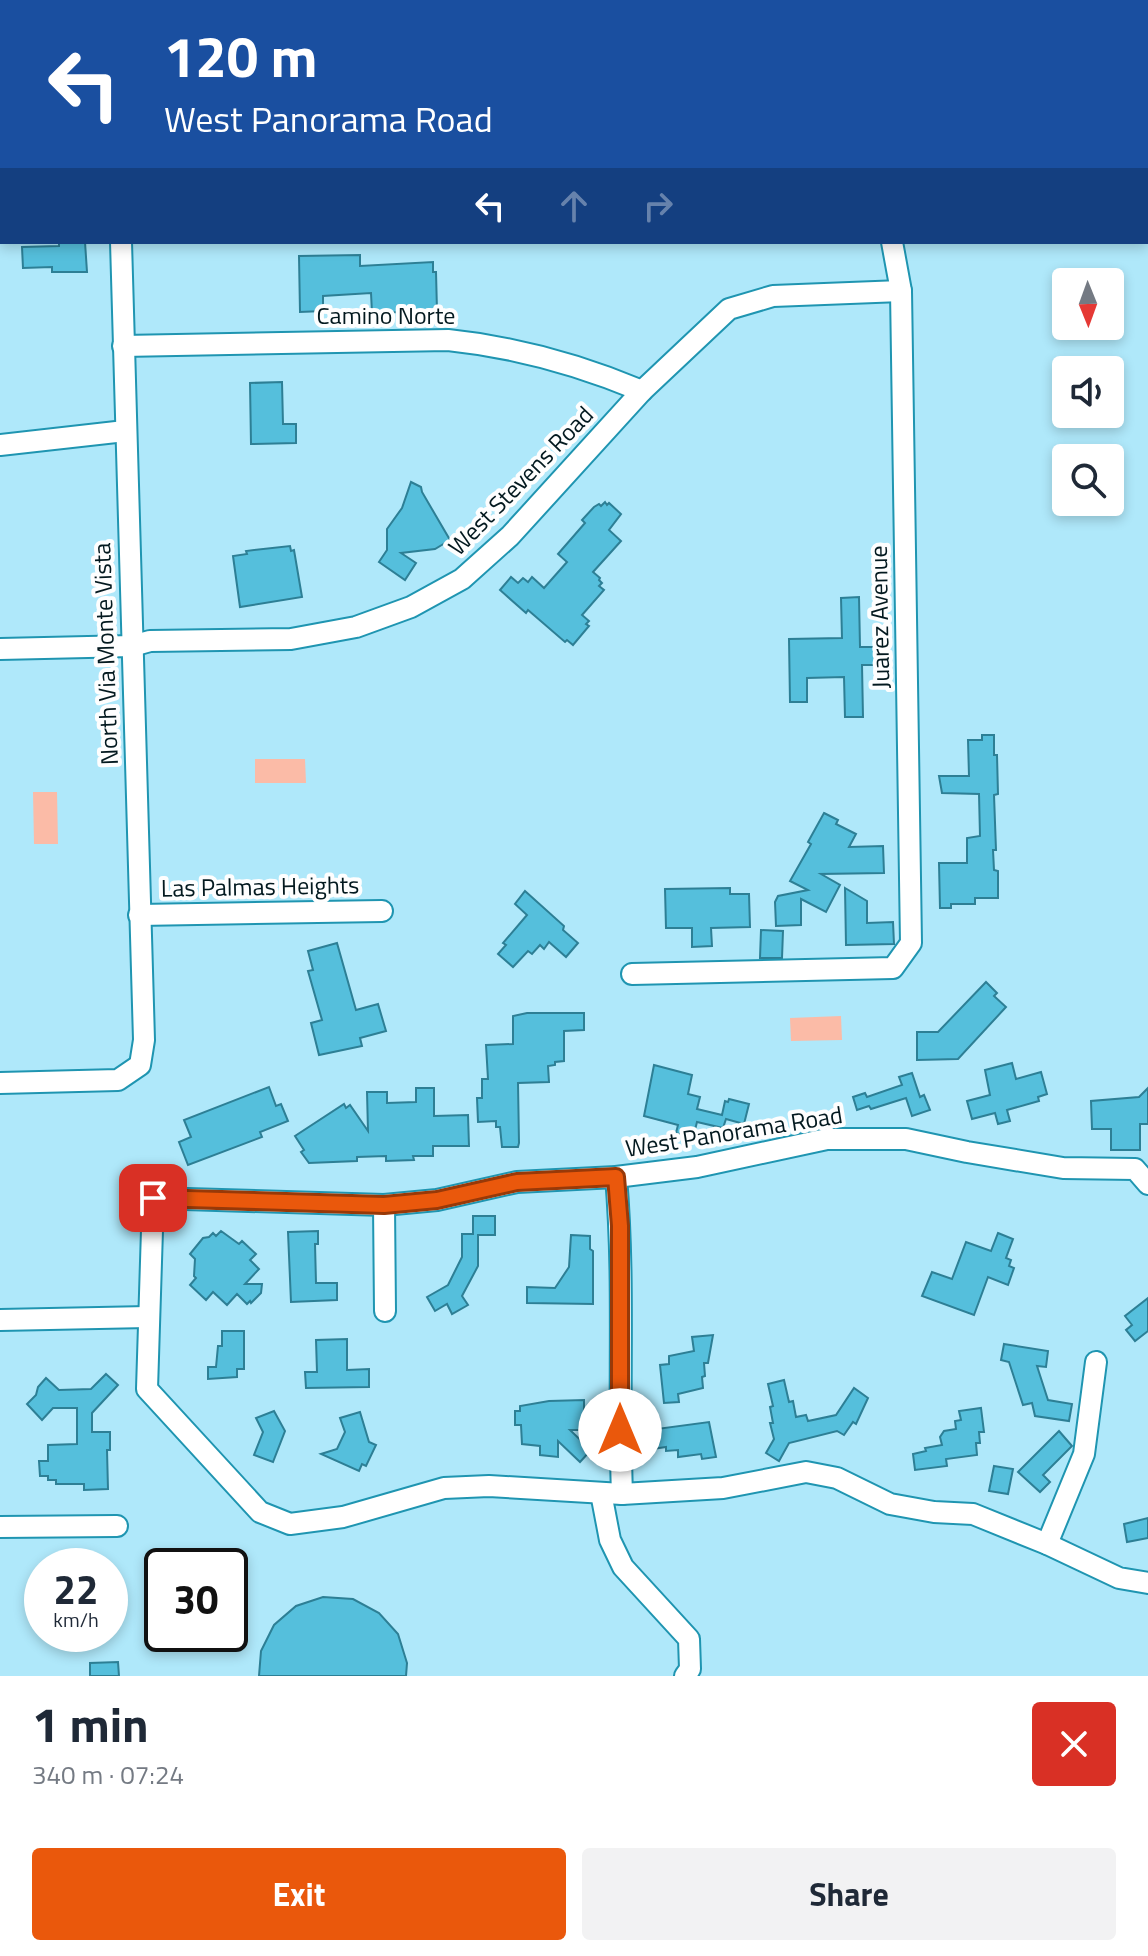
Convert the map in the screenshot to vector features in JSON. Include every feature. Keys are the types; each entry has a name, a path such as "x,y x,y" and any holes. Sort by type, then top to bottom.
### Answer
{"street":[{"name":"North Via Monte Vista","path":"0,1083 118,1080 140,1065 144,1040 121,244"},
{"name":"Juarez Avenue","path":"632,974 893,968 911,943 901,291 892,244"},
{"name":"West Stevens Road","path":"0,649 132,646 150,641 291,639 356,627 411,607 462,579 510,536 642,391 729,309 773,296 901,291"},
{"name":"Camino Norte","path":"123,346 448,340 496,345 597,372 642,391"},
{"path":"0,445 125,431"},
{"name":"Las Palmas Heights","path":"139,915 382,911"},
{"name":"West Panorama Road","path":"148,1317 153,1198 384,1205 437,1200 517,1182 616,1177 697,1167 827,1139 906,1139 1063,1168 1135,1169 1148,1184"},
{"path":"616,1177 620,1226 610,1540 623,1567 689,1639 690,1669 685,1676"},
{"path":"384,1205 385,1311"},
{"path":"0,1320 148,1317 147,1389 260,1512 290,1524 343,1517 444,1488 489,1486 612,1494 723,1488 806,1472 837,1478 890,1504 934,1512 973,1514 1119,1578 1148,1583"},
{"path":"1047,1544 1084,1454 1096,1362"},
{"path":"0,1527 117,1526"}],"shaded area":[{"path":"255,759 305,759 306,783 255,783"},
{"path":"33,792 57,792 58,844 34,844"},
{"path":"841,1016 842,1040 791,1041 790,1018"}],"building":[{"path":"85,244 87,272 52,272 52,267 23,268 22,247"},
{"path":"360,255 360,266 433,262 437,311 372,313 371,293 323,296 323,311 300,312 299,256"},
{"path":"282,382 283,424 296,424 296,443 251,444 250,383"},
{"path":"411,482 421,487 450,540 435,549 401,553 416,563 405,580 379,562 387,550 387,529 402,508"},
{"path":"605,502 621,514 609,530 621,541 593,572 600,578 602,583 599,586 604,590 582,615 589,621 586,624 589,626 573,645 567,640 565,642 528,610 526,613 500,590 511,577 518,583 523,578 528,582 532,577 544,588 567,562 558,554 585,523 582,520 594,507"},
{"path":"290,546 291,551 294,550 302,597 240,607 233,556 247,554 246,551"},
{"path":"859,597 860,647 880,647 881,665 862,665 863,717 845,717 844,677 807,678 807,702 790,702 789,639 842,638 841,598"},
{"path":"982,735 994,735 994,755 997,755 998,794 994,795 996,850 993,850 994,870 998,871 998,898 975,898 975,904 951,904 951,908 940,908 939,863 967,863 967,838 980,836 979,794 942,793 939,776 969,776 968,740 982,740"},
{"path":"824,813 838,820 836,824 856,834 849,847 883,846 884,873 821,874 840,885 826,912 801,899 801,925 776,926 775,902 778,896 808,890 790,881"},
{"path":"730,888 730,894 749,894 750,927 711,928 712,946 692,947 692,928 666,928 665,889"},
{"path":"845,888 867,901 867,923 893,922 894,944 846,945"},
{"path":"525,891 578,943 566,957 549,942 544,949 540,945 532,954 528,951 513,967 498,954 506,945 503,943 527,915 515,904"},
{"path":"761,930 783,931 782,958 760,958"},
{"path":"337,943 356,1010 378,1004 386,1031 360,1038 362,1046 319,1055 311,1023 322,1020 308,971 313,970 308,951"},
{"path":"986,982 997,993 994,996 1006,1007 958,1059 917,1060 917,1032 938,1032"},
{"path":"527,1013 584,1013 584,1030 564,1031 564,1061 548,1066 549,1082 518,1083 518,1147 502,1147 500,1127 496,1127 496,1121 478,1122 477,1098 482,1098 482,1079 488,1079 486,1045 513,1044 513,1016"},
{"path":"1012,1063 1016,1079 1041,1072 1047,1094 1038,1097 1039,1101 1007,1110 1010,1121 998,1124 995,1113 972,1119 967,1101 990,1095 985,1070"},
{"path":"654,1065 692,1075 688,1094 700,1097 697,1109 722,1115 725,1101 729,1099 749,1104 744,1124 726,1119 723,1128 697,1122 693,1138 676,1133 678,1125 644,1116"},
{"path":"912,1073 920,1097 924,1095 930,1110 912,1116 906,1098 857,1110 853,1097 865,1093 867,1097 902,1085 899,1077"},
{"path":"269,1087 276,1106 281,1104 288,1121 260,1132 262,1137 188,1165 179,1142 191,1137 184,1120"},
{"path":"416,1088 434,1088 434,1116 468,1115 469,1146 433,1146 433,1156 386,1161 386,1156 309,1163 301,1152 304,1150 295,1136 344,1104 346,1108 350,1105 368,1131 367,1092 387,1092 387,1103 416,1102"},
{"path":"1148,1088 1148,1124 1140,1124 1140,1150 1111,1150 1111,1129 1092,1129 1091,1101 1139,1097"},
{"path":"473,1216 495,1216 495,1235 478,1235 478,1266 462,1296 468,1305 452,1314 447,1304 435,1311 427,1297 448,1285 462,1257 462,1234 473,1234"},
{"path":"221,1231 239,1244 242,1241 256,1254 250,1260 259,1269 245,1284 262,1284 261,1293 251,1303 247,1304 237,1294 227,1305 213,1292 206,1300 190,1285 196,1278 195,1259 190,1254 203,1238 213,1233 216,1236"},
{"path":"318,1231 318,1244 315,1244 316,1283 337,1283 337,1300 291,1302 288,1232"},
{"path":"998,1233 1013,1239 1006,1258 1011,1260 1009,1266 1014,1268 1008,1285 988,1277 974,1315 922,1296 932,1272 952,1279 966,1242 991,1251"},
{"path":"571,1235 590,1236 593,1304 527,1303 527,1287 555,1288 569,1267"},
{"path":"1148,1298 1148,1331 1135,1341 1126,1330 1132,1325 1125,1316"},
{"path":"222,1331 244,1331 244,1369 237,1369 237,1377 208,1379 208,1367 216,1367 218,1346 222,1346"},
{"path":"713,1335 708,1363 704,1363 703,1388 678,1394 679,1402 664,1403 660,1365 669,1364 669,1356 694,1351 692,1337"},
{"path":"347,1339 347,1370 369,1369 369,1387 306,1388 305,1372 317,1372 316,1340"},
{"path":"1004,1344 1048,1351 1046,1367 1037,1366 1048,1400 1072,1404 1069,1421 1035,1416 1032,1403 1023,1405 1009,1362 1001,1360"},
{"path":"106,1374 118,1385 92,1413 92,1432 110,1432 108,1489 84,1490 84,1484 56,1484 56,1480 48,1480 48,1476 40,1476 39,1461 48,1461 48,1445 77,1444 77,1408 53,1408 42,1420 27,1404 36,1395 38,1387 46,1378 59,1390 91,1389"},
{"path":"784,1380 796,1417 806,1415 808,1421 836,1415 854,1388 868,1398 856,1424 853,1422 844,1435 837,1431 789,1443 779,1461 766,1453 774,1439 770,1423 773,1423 770,1407 773,1406 768,1384"},
{"path":"584,1400 584,1417 590,1417 590,1430 570,1430 591,1450 580,1462 558,1441 558,1457 540,1455 540,1446 522,1444 521,1425 515,1425 515,1411 520,1411 520,1406"},
{"path":"981,1408 984,1432 979,1432 977,1455 946,1459 947,1466 915,1470 913,1454 942,1445 940,1437 944,1431 956,1429 955,1421 961,1420 959,1411"},
{"path":"274,1411 285,1431 273,1462 254,1455 263,1432 256,1418"},
{"path":"360,1412 369,1442 376,1445 366,1466 362,1464 359,1471 321,1454 337,1449 345,1432 340,1418"},
{"path":"709,1422 716,1457 702,1459 701,1454 678,1457 678,1450 666,1451 666,1447 653,1449 651,1445 649,1430"},
{"path":"1059,1431 1072,1446 1043,1475 1050,1482 1040,1492 1018,1472"},
{"path":"994,1466 1013,1469 1008,1494 989,1491"},
{"path":"1148,1518 1148,1538 1127,1542 1124,1524"},
{"path":"323,1597 353,1599 379,1613 398,1634 407,1663 406,1676 259,1676 261,1651 274,1625 296,1606"},
{"path":"118,1662 119,1676 90,1676 90,1663"}],"route":[{"path":"153,1198 384,1205 437,1200 517,1182 616,1177 620,1226 620,1430"}]}
